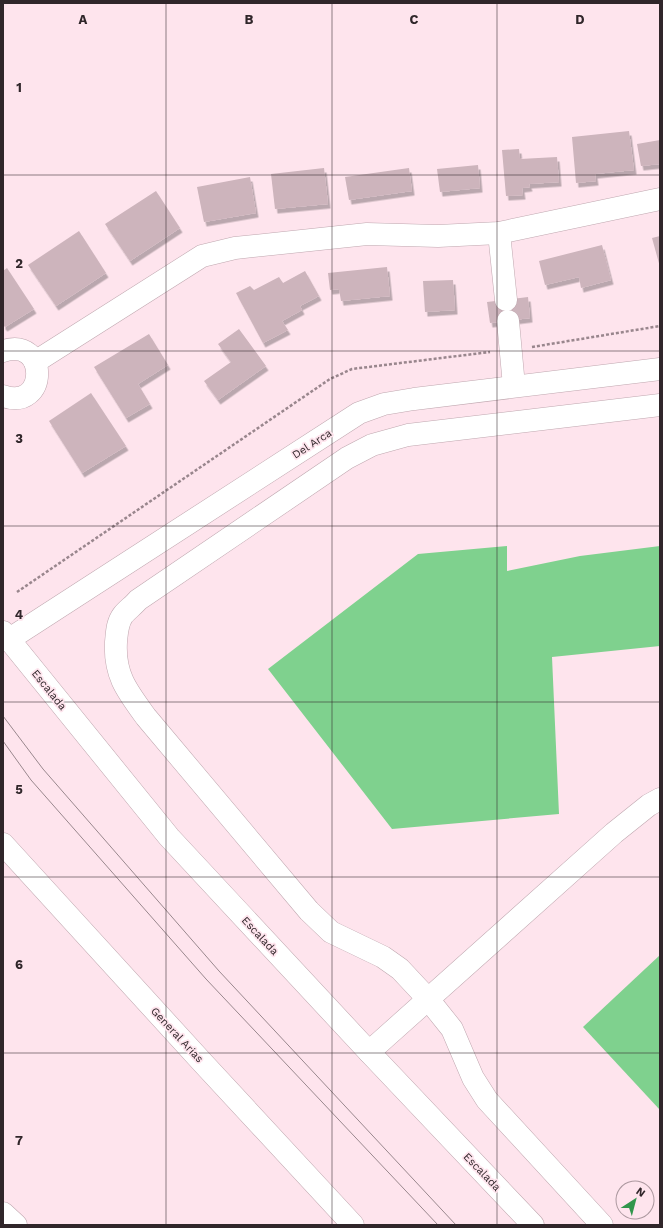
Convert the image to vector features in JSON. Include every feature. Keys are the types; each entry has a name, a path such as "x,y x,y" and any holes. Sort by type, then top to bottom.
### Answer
{"street":[{"path":"36,362 202,256 235,248 367,234 438,236 498,233 660,200"},
{"path":"498,233 506,300"},
{"path":"508,321 514,386"},
{"path":"3,351 9,349 24,351 36,362 38,370 38,379 29,393 21,397 12,398 3,396"},
{"name":"Del Arca","path":"6,636 359,413 384,404 414,399 660,369"},
{"path":"602,1225 487,1100 473,1078 452,1029 428,999 395,965 362,946 331,932 309,911 146,717 125,689 117,669 117,629 123,615 138,600 346,458 372,444 408,435 660,405"},
{"name":"Escalada","path":"6,636 169,837 369,1052 533,1225"},
{"path":"369,1052 614,833 649,805 660,799"},
{"name":"General Arias","path":"3,844 353,1225"},
{"path":"3,1213 16,1225"}],"shaded area":[{"path":"507,546 507,571 580,556 660,546 660,646 552,657 559,814 392,829 268,669 418,554"},
{"path":"660,955 660,1110 583,1027"}],"building":[{"path":"629,131 634,170 595,174 596,181 576,183 572,137"},
{"path":"660,140 660,164 641,166 637,144"},
{"path":"519,149 520,159 557,157 559,182 529,184 530,187 522,188 523,195 506,196 502,150"},
{"path":"478,165 480,188 440,192 437,169"},
{"path":"324,168 328,204 275,209 271,174"},
{"path":"409,168 412,191 349,200 345,177"},
{"path":"250,177 256,213 204,222 197,187"},
{"path":"156,191 180,228 130,261 105,224"},
{"path":"79,231 106,273 56,306 28,265"},
{"path":"660,236 660,267 652,238"},
{"path":"602,245 611,280 581,288 579,277 545,285 539,261"},
{"path":"387,267 390,296 341,301 339,289 330,290 328,273"},
{"path":"7,268 34,309 5,327 3,325 3,271"},
{"path":"305,271 319,296 300,306 302,310 282,321 288,330 263,343 236,293 250,286 254,290 279,277 283,283"},
{"path":"453,280 455,310 425,312 423,281"},
{"path":"528,297 530,318 490,323 487,302"},
{"path":"239,329 266,366 218,400 204,381 231,362 218,344"},
{"path":"149,334 168,365 138,384 150,404 126,418 94,367"},
{"path":"91,393 126,446 82,473 49,421"}],"tram line":[{"path":"3,716 43,769 219,971 456,1225"},
{"path":"3,741 31,780 206,979 438,1225"}]}
